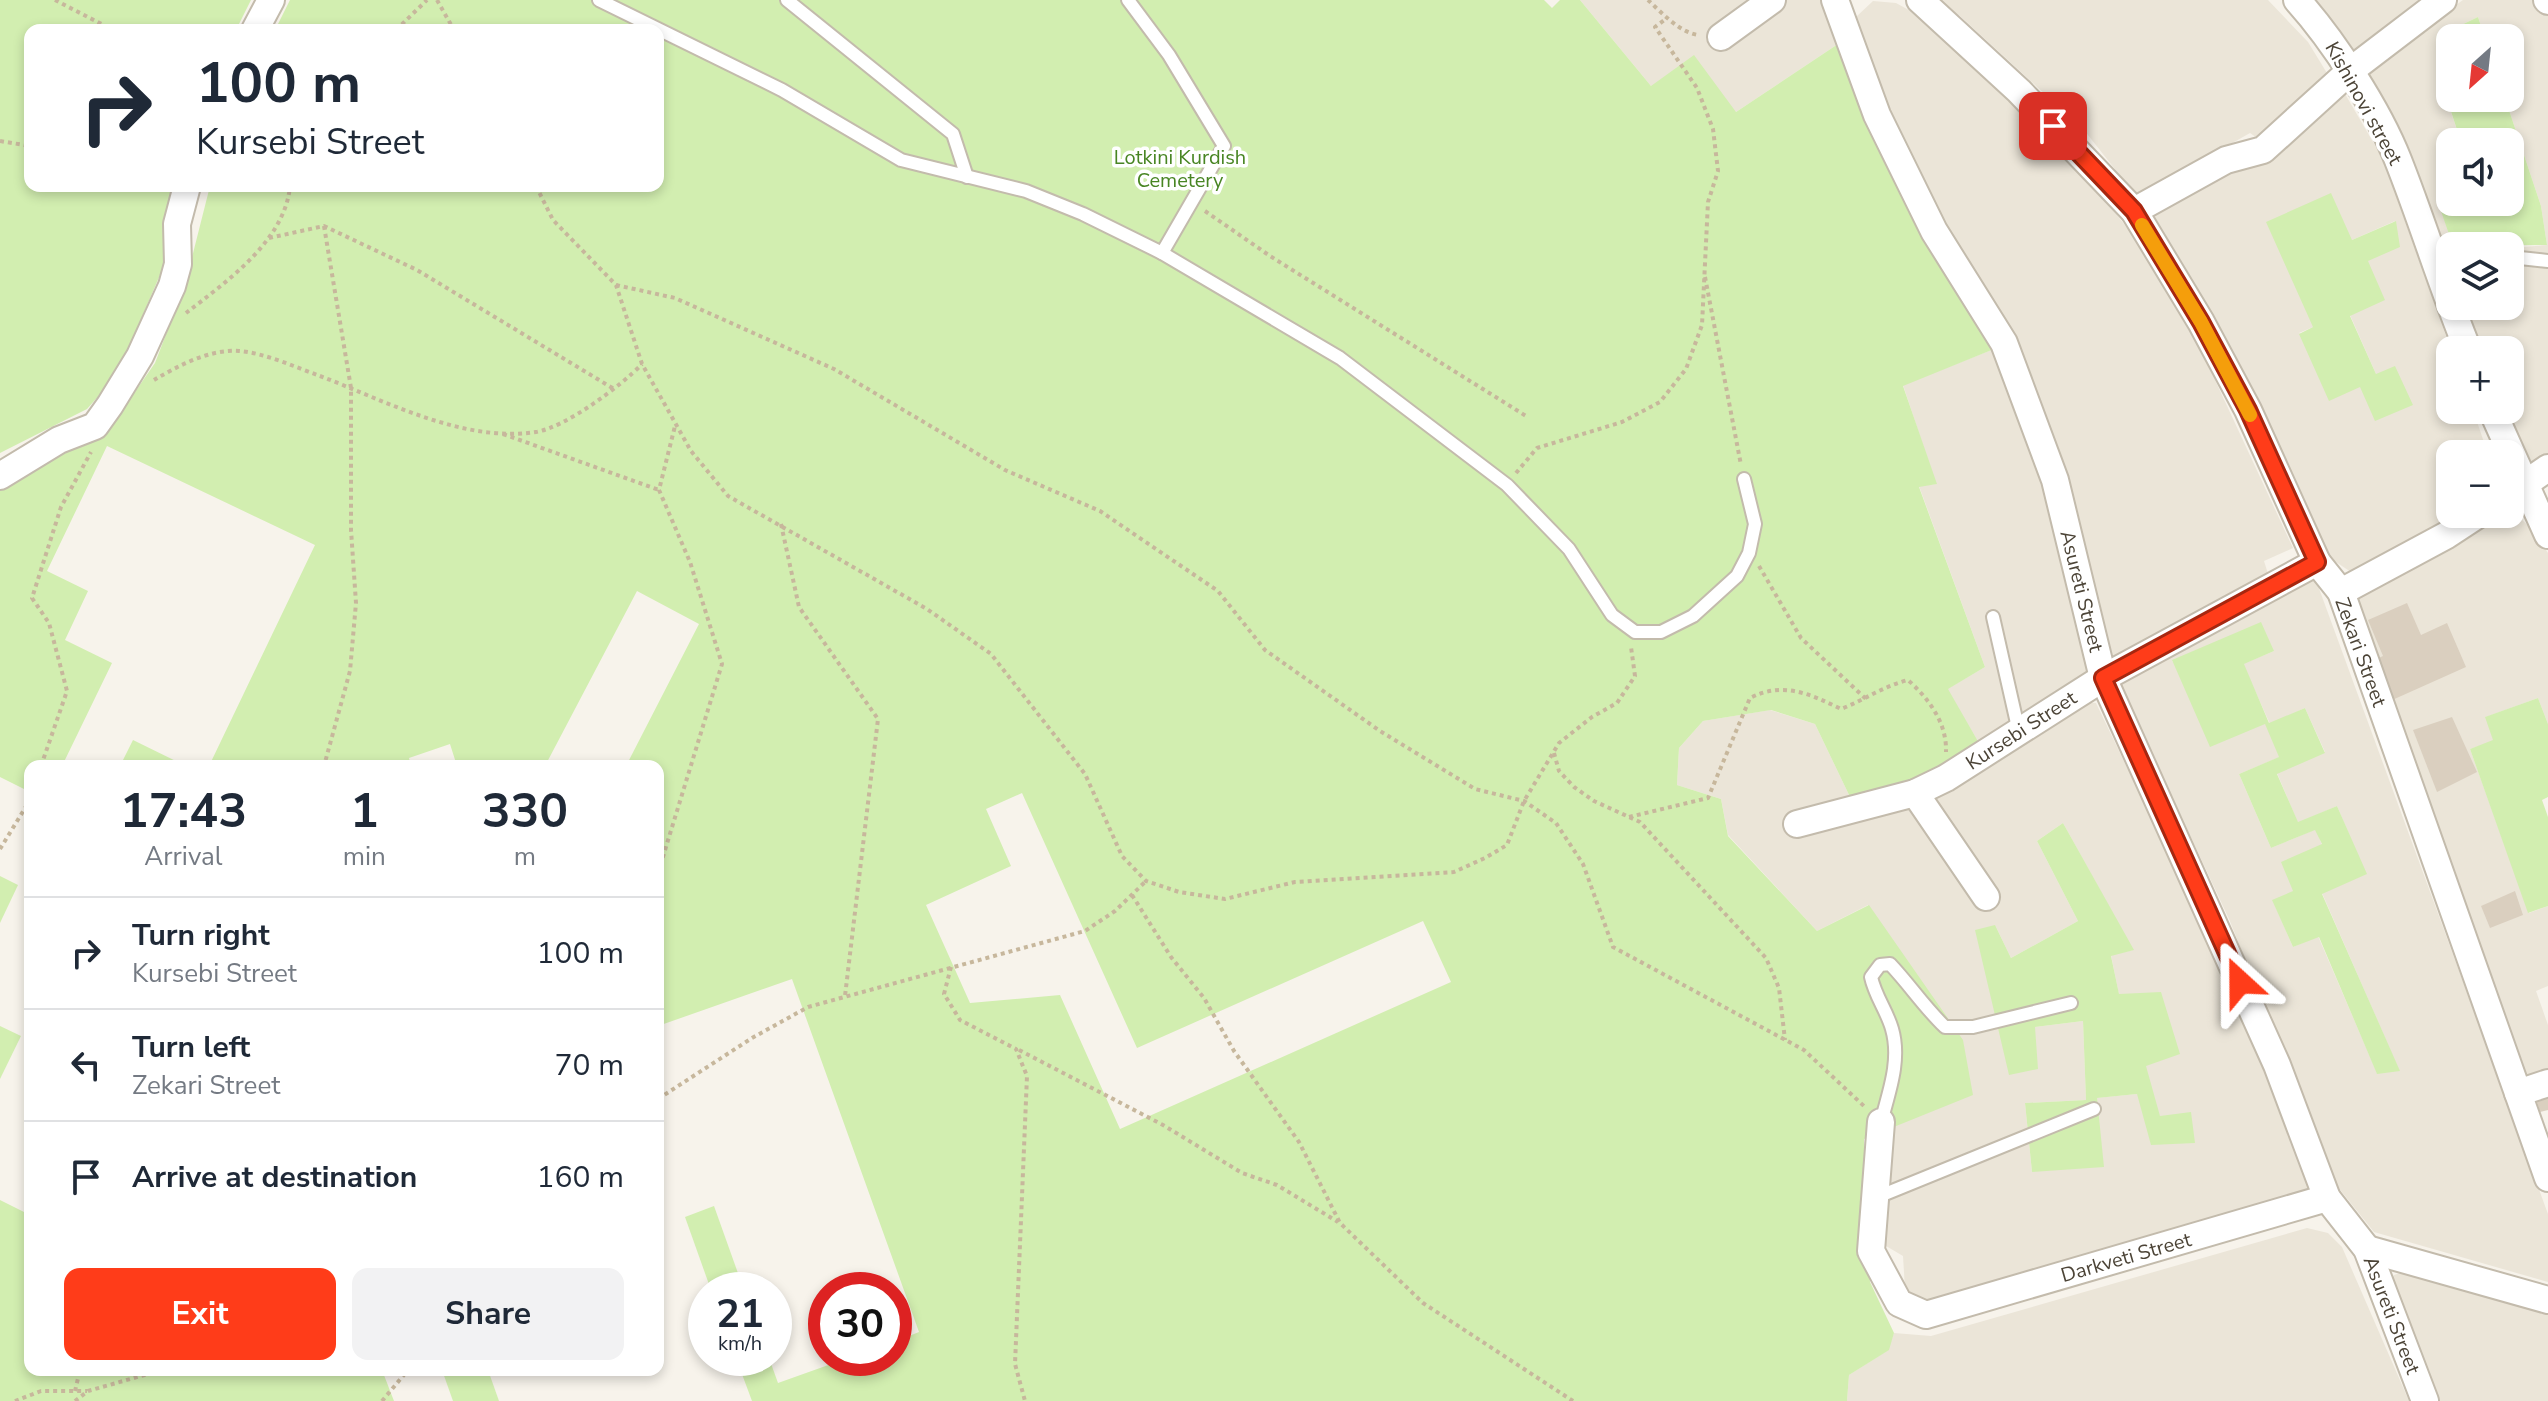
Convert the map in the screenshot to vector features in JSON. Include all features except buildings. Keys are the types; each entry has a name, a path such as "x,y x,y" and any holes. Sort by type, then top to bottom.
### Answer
{"street":[{"path":"258,24 271,0"},
{"path":"1721,37 1772,0"},
{"name":"Asureti Street","path":"1835,0 1877,115 1934,231 2004,343 2055,480 2103,678 2277,1065 2327,1198 2367,1249 2425,1401"},
{"name":"Zekari Street","path":"1920,0 2019,91 2134,211 2201,322 2241,398 2317,562 2341,592 2548,1178"},
{"name":"Kishinovi street","path":"2297,0 2318,23 2350,71 2397,157 2462,336"},
{"path":"2134,211 2226,160 2263,150 2350,71 2443,0"},
{"path":"0,476 59,440 95,426 140,356 150,327 172,286 178,264 177,224 185,192"},
{"path":"2524,485 2548,468"},
{"path":"2524,500 2548,535"},
{"path":"2341,592 2458,528"},
{"name":"Kursebi Street","path":"1797,824 1915,793 1946,778 2103,678 2317,562"},
{"path":"1915,793 1986,897"},
{"path":"2518,1093 2548,1083"},
{"path":"1875,1198 1881,1122"},
{"name":"Darkveti Street","path":"1875,1198 1871,1251 1899,1303 1926,1315 2327,1198"},
{"path":"2367,1249 2548,1300"}],"lane":[{"path":"599,0 648,24"},
{"path":"787,0 953,134 967,177"},
{"path":"1128,0 1169,55 1224,146 1162,253"},
{"path":"664,32 782,90 901,160 1026,191 1162,253 1340,358 1507,485 1569,549 1612,615 1635,632 1661,632 1693,616 1737,576 1749,553 1755,524 1744,479"},
{"path":"2524,258 2548,261"},
{"path":"1993,617 2019,732"},
{"path":"1881,1122 1895,1070 1892,1029 1876,998 1871,977 1880,965 1890,964 1909,984 1922,1006 1945,1027 1973,1027 2071,1003"},
{"path":"1875,1198 2094,1109"}],"path":[{"path":"55,0 101,24"},
{"path":"402,24 427,0"},
{"path":"437,0 451,24"},
{"path":"1648,0 1690,34 1721,37"},
{"path":"1507,485 1537,448 1622,422 1660,402 1686,369 1702,325 1708,202 1718,171 1713,129 1697,88 1655,27 1667,18"},
{"path":"0,141 24,145"},
{"path":"150,327 185,313 226,282 269,238 290,192"},
{"path":"539,192 553,220 616,285 642,364 691,451 728,496 781,523 859,573 927,609 991,654 1085,774 1122,856 1146,881 1179,892 1225,899 1295,882 1454,872 1507,845 1524,801 1559,743 1592,717 1617,703 1635,676 1624,624"},
{"path":"1192,202 1270,256 1526,416"},
{"path":"269,238 324,226 417,270 614,389"},
{"path":"324,226 351,388 351,530 356,603 350,671 326,760"},
{"path":"1704,268 1744,479"},
{"path":"616,285 675,298 834,369 1005,470 1100,511 1218,591 1265,650 1380,731 1475,789 1524,801 1556,823 1583,864 1613,947 1804,1050 1881,1122"},
{"path":"149,383 189,360 238,351 293,366 442,423 500,433 659,490"},
{"path":"500,433 538,432 589,407 642,364"},
{"path":"664,853 722,664 690,562 659,490 675,423"},
{"path":"43,760 67,691 49,623 32,598 61,507 96,443 95,426"},
{"path":"781,523 799,607 878,719 845,996"},
{"path":"1749,553 1773,587 1801,638 1866,699"},
{"path":"1629,817 1708,798 1750,698 1768,689 1806,692 1841,709 1887,686 1908,680 1924,694 1947,733 1946,778"},
{"path":"1553,753 1559,771 1574,787 1594,801 1640,822 1766,958 1779,988 1785,1040"},
{"path":"0,849 24,810"},
{"path":"664,1095 752,1038 808,1007 1085,931 1146,881"},
{"path":"1132,895 1171,957 1204,998 1234,1051 1299,1142 1340,1223"},
{"path":"951,967 944,994 960,1020 1163,1125 1242,1173 1277,1185 1340,1223 1423,1303 1573,1401"},
{"path":"1016,1049 1027,1076 1015,1364 1025,1401"},
{"path":"74,1391 78,1376"},
{"path":"15,1401 41,1391 88,1391 141,1376"},
{"path":"382,1401 403,1376"},
{"path":"75,1401 88,1391"}],"shaded area":[{"path":"1580,0 1827,0 1841,42 1736,112 1651,86"},
{"path":"1936,0 2268,0 2308,42 2330,78 2260,140 2250,133 2137,197 2084,130 1960,16"},
{"path":"2312,0 2427,0 2352,56 2327,14"},
{"path":"2463,0 2533,0 2548,15 2548,456 2527,470 2524,440 2514,440 2507,424 2524,424 2524,336 2470,336 2464,320 2524,320 2524,247 2547,245 2541,206 2524,155 2524,128 2515,128 2510,112 2524,112 2524,24 2480,24 2478,17 2463,24 2436,24 2436,112 2451,112 2456,128 2436,128 2436,216 2444,216 2449,232 2436,232 2436,236 2410,152 2362,72"},
{"path":"1873,1 1896,3 1918,15 2073,158 2131,233 2202,352 2293,548 2264,561 2269,577 2111,664 2018,351 1938,218 1853,31 1856,17"},
{"path":"2341,87 2383,159 2436,308 2436,320 2440,320 2446,336 2436,336 2436,424 2478,424 2483,440 2436,440 2437,528 2369,572 2351,572 2333,560 2146,214","holes":["2395,221 2368,261 2350,315 2376,374 2299,333 2313,327 2352,240"]},
{"path":"1999,347 2053,506 2094,666 1979,743 1947,689 1985,667 1919,486 1936,484 1903,385"},
{"path":"2524,522 2548,553 2548,724 2538,698 2486,717 2494,741 2470,749 2529,913 2548,906 2548,986 2536,991 2548,1025 2548,1073 2524,1082 2353,601 2478,528 2524,528"},
{"path":"2313,572 2548,1214 2548,1282 2374,1232 2337,1186 2229,919 2119,683","holes":["2274,651 2243,664 2270,724 2305,708 2325,752 2277,773 2298,823 2337,806 2366,874 2322,893 2399,1070 2377,1073 2318,936 2293,947 2273,901 2294,891 2322,845 2316,829 2271,848 2239,774 2280,757 2265,723 2172,661"]},
{"path":"2082,702 2096,703 2243,1009 2315,1192 1930,1303 1905,1289 1903,1256 1881,1243 1890,1127 1929,1112 1868,905 1817,931 1728,835 1721,799 1677,785 1679,748 1703,721 1770,710 1815,724 1850,797 1928,801","holes":["2063,823 2133,950 2111,955 2119,995 2160,1117 2137,1094 2096,1098 2032,1172 2025,1103 2086,1100 2083,1021 2035,1027 1995,925 2011,958 2078,921 2037,841"]},
{"path":"2307,1228 2328,1233 2342,1247 2409,1401 1847,1401 1849,1375 1888,1350 1894,1333 1931,1336"},
{"path":"2409,1270 2548,1312 2548,1401 2433,1401 2389,1284 2394,1275"}],"green space":[{"path":"0,0 251,0 239,24 24,24 24,192 174,192 167,220 163,268 117,375 87,409 0,453"},
{"name":"Lotkini Kurdish Cemetery","path":"290,0 1544,0 1552,8 1560,0 1580,0 1651,86 1694,55 1736,112 1841,42 1999,347 1903,386 1937,484 1919,487 1985,667 1948,689 1979,743 1930,778 1850,797 1815,724 1771,710 1703,721 1679,748 1677,785 1721,799 1728,836 1817,931 1869,905 1963,1040 1973,1095 1864,1139 1870,1282 1894,1333 1889,1350 1849,1375 1847,1401 752,1401 743,1376 775,1376 778,1383 808,1372 808,1376 912,1376 912,1335 919,1332 912,1313 912,1272 897,1272 792,979 664,1024 664,760 629,760 699,624 637,591 548,760 455,760 450,744 410,760 212,760 315,545 107,446 47,571 88,591 65,640 112,663 65,760 24,760 24,789 0,777 0,489 119,415 155,363 185,285 208,192 664,192 664,24 278,24","holes":["1022,793 1137,1048 1423,921 1451,982 1120,1129 1060,995 970,1003 926,905 1011,866 986,809"]},
{"path":"2478,17 2480,24 2463,24"},
{"path":"2451,112 2510,112 2515,128 2456,128"},
{"path":"2524,155 2541,206 2547,245 2524,245 2524,232 2448,232 2443,216 2524,216"},
{"path":"2331,193 2352,240 2396,221 2400,247 2368,261 2385,300 2350,316 2376,374 2395,366 2413,405 2375,421 2360,387 2329,401 2299,334 2313,327 2266,222"},
{"path":"2261,622 2274,651 2244,664 2269,723 2305,708 2325,753 2277,774 2298,822 2337,806 2367,874 2322,894 2400,1071 2377,1074 2319,937 2293,947 2272,900 2293,891 2281,862 2322,844 2315,830 2271,848 2239,774 2279,757 2265,724 2210,747 2172,660"},
{"path":"2538,698 2548,724 2548,797 2542,800 2548,817 2548,906 2528,913 2470,749 2493,740 2485,717"},
{"path":"133,740 174,760 123,760"},
{"path":"2063,823 2134,950 2111,956 2119,994 2161,992 2180,1054 2146,1066 2160,1116 2191,1112 2195,1143 2151,1145 2137,1094 2097,1098 2104,1167 2032,1172 2025,1103 2086,1100 2083,1021 2035,1027 2038,1069 2009,1075 1975,930 1995,925 2011,958 2078,921 2037,841"},
{"path":"0,876 18,885 0,923"},
{"path":"0,1026 21,1036 0,1079"},
{"path":"0,1200 24,1212 24,1376 384,1376 394,1401 0,1401"},
{"path":"714,1206 738,1272 705,1272 685,1217"},
{"path":"444,1376 490,1376 499,1401 453,1401"}],"slow traffic":[{"path":"2142,225 2201,322 2250,415"}],"route":[{"path":"2053,126 2134,211 2201,322 2248,410 2317,562 2103,678 2240,982"}]}
